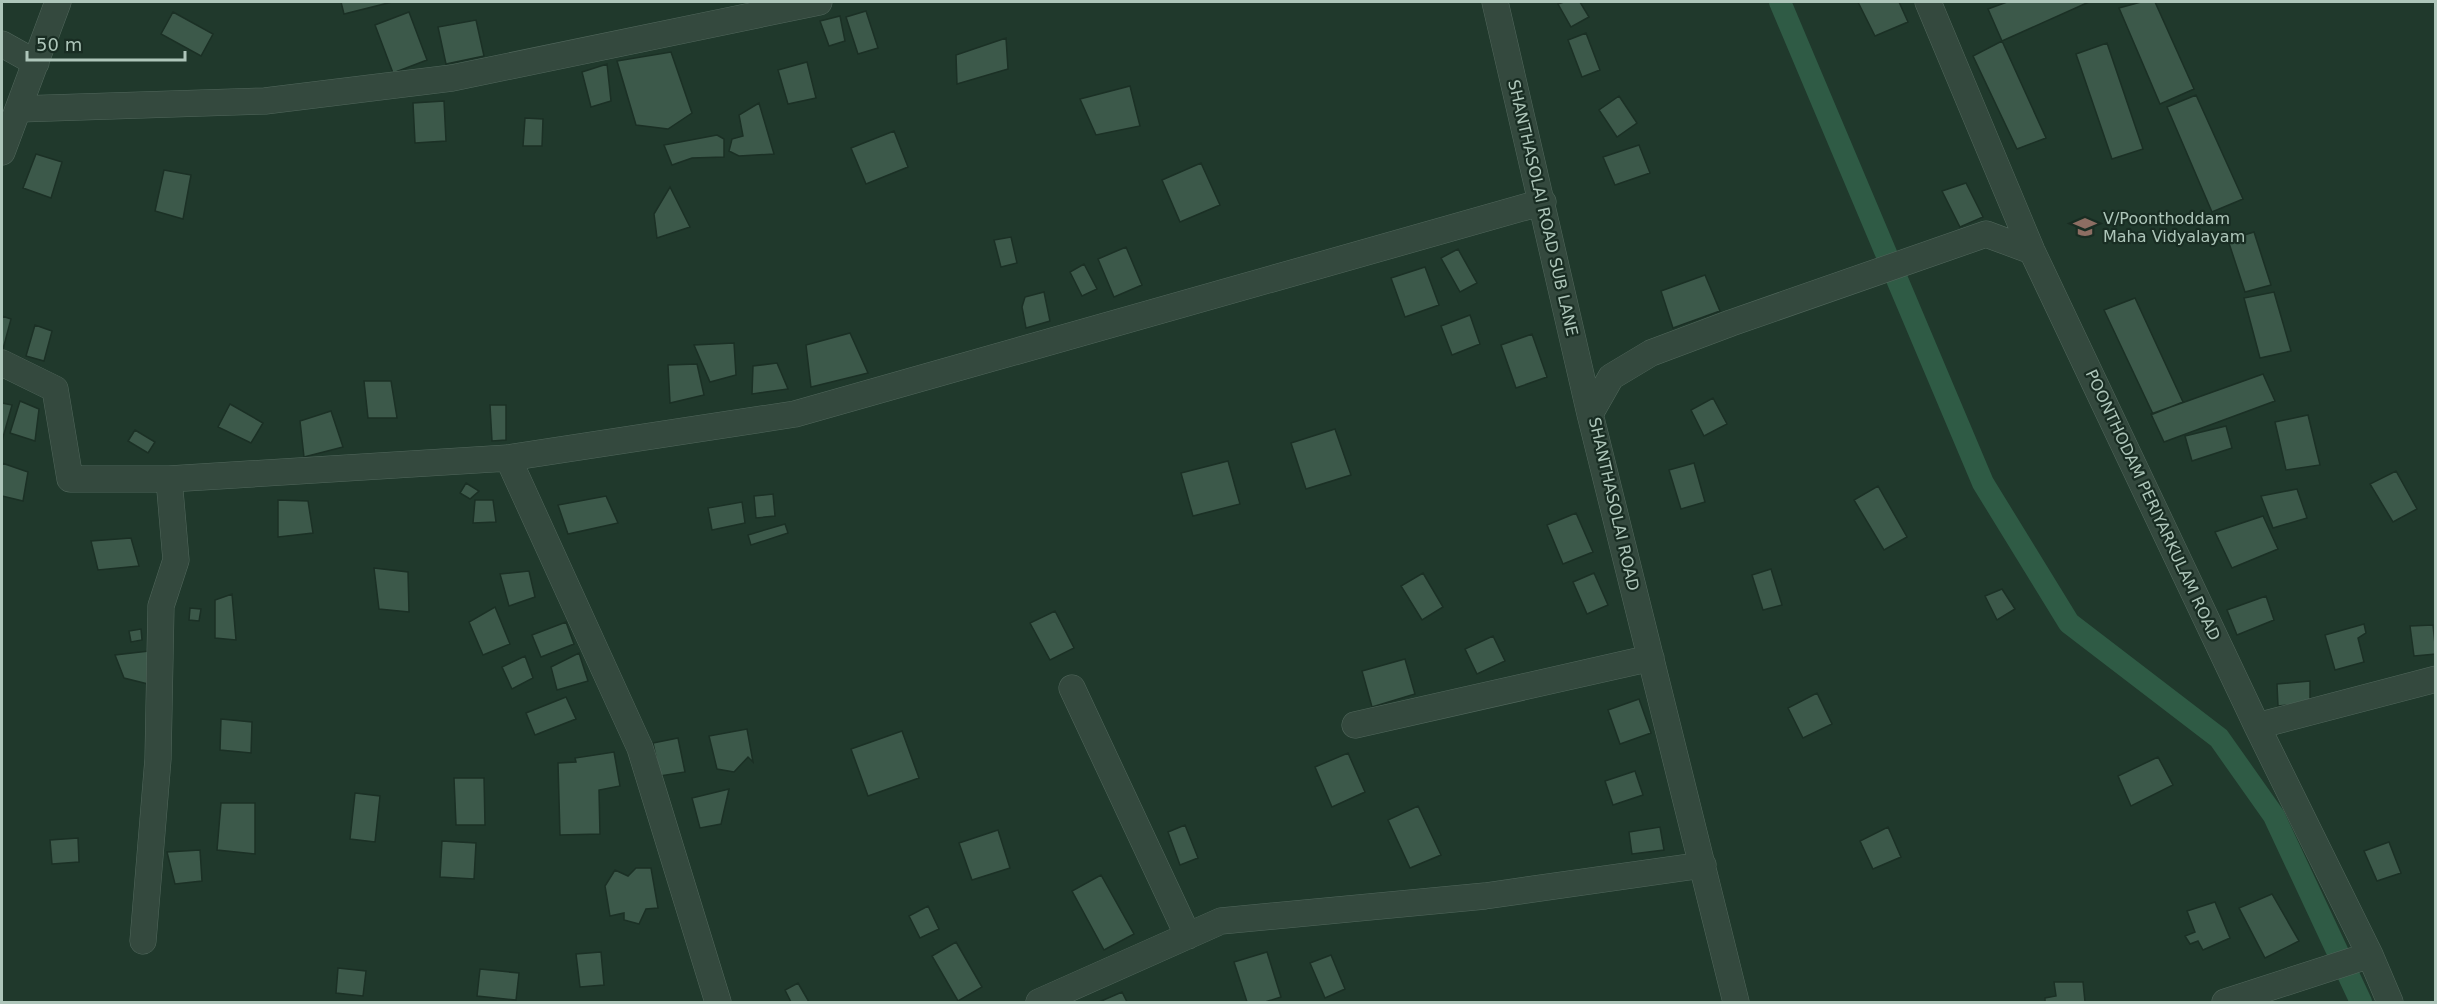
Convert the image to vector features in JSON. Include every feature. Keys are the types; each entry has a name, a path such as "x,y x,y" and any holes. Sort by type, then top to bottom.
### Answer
{"street":[{"path":"2,152 58,2"},
{"path":"19,109 265,101 452,78 819,2"},
{"name":"SHANTHASOLAI ROAD SUB LANE","path":"1495,2 1543,202 1590,414"},
{"name":"POONTHODAM PERIYARKULAM ROAD","path":"1928,2 2032,251 2257,726 2370,954 2390,1002"},
{"path":"2,44 36,63"},
{"path":"2,363 55,389 70,479 170,479 508,458 795,414 1543,202"},
{"name":"SHANTHASOLAI ROAD","path":"1736,1002 1590,414 1611,377 1651,353 1798,298 1986,234 2032,251"},
{"path":"508,458 640,748 718,1002"},
{"path":"143,941 158,759 161,606 176,560 170,479"},
{"path":"1355,725 1651,658"},
{"path":"2257,726 2436,679"},
{"path":"1072,688 1188,936"},
{"path":"1039,1002 1221,921 1485,896 1703,865"},
{"path":"2225,1002 2370,954"}],"building":[{"path":"341,2 392,2 344,14"},
{"path":"1580,2 1589,17 1571,27 1558,4"},
{"path":"1858,2 1899,2 1908,22 1875,36"},
{"path":"2007,2 2089,2 2002,41 1988,9"},
{"path":"2141,2 2155,2 2194,89 2160,104 2119,8"},
{"path":"866,11 878,48 858,54 846,17"},
{"path":"173,12 213,34 201,56 161,34"},
{"path":"409,12 427,60 393,73 375,25"},
{"path":"840,16 845,41 829,46 820,21"},
{"path":"476,20 484,56 446,64 438,27"},
{"path":"1586,33 1600,70 1582,77 1568,40"},
{"path":"1006,38 1008,69 957,84 956,55"},
{"path":"2002,41 2046,138 2017,149 1973,56"},
{"path":"2107,43 2143,149 2112,159 2076,54"},
{"path":"671,52 692,113 668,129 636,125 617,61"},
{"path":"807,62 816,98 788,104 778,70"},
{"path":"607,64 611,101 591,107 582,72"},
{"path":"1130,86 1140,126 1096,135 1080,99"},
{"path":"2196,95 2243,199 2212,212 2167,107"},
{"path":"1619,96 1637,123 1617,137 1599,110"},
{"path":"444,101 446,141 415,143 413,103"},
{"path":"759,103 774,154 739,156 729,151 732,139 743,136 739,115"},
{"path":"525,118 543,119 542,146 523,146"},
{"path":"894,131 908,167 866,184 851,148"},
{"path":"717,135 724,139 724,157 692,158 672,165 664,145"},
{"path":"1639,145 1650,173 1615,185 1603,157"},
{"path":"36,154 62,162 51,198 23,188"},
{"path":"1201,163 1220,205 1180,222 1162,180"},
{"path":"164,170 191,175 183,219 155,211"},
{"path":"1966,183 1983,217 1960,227 1942,191"},
{"path":"670,187 690,227 657,238 654,214"},
{"path":"2254,232 2271,285 2245,292 2228,240"},
{"path":"1011,237 1017,263 1001,267 994,240"},
{"path":"1126,247 1142,285 1114,297 1098,259"},
{"path":"1458,249 1477,283 1460,292 1441,258"},
{"path":"1084,264 1097,289 1082,296 1070,272"},
{"path":"1425,267 1439,305 1405,317 1391,278"},
{"path":"1705,275 1720,311 1673,328 1661,291"},
{"path":"1044,292 1050,321 1026,328 1022,307 1025,297"},
{"path":"2274,292 2291,351 2260,358 2244,298"},
{"path":"2135,298 2183,402 2153,414 2104,310"},
{"path":"1470,315 1480,344 1452,355 1441,326"},
{"path":"2,316 11,319 3,349 2,349"},
{"path":"35,325 52,331 44,361 26,356"},
{"path":"850,333 868,373 811,387 806,345"},
{"path":"1532,334 1547,377 1516,388 1501,345"},
{"path":"734,343 736,375 710,382 694,345"},
{"path":"777,363 788,389 752,394 753,366"},
{"path":"697,364 704,395 670,403 668,365"},
{"path":"2263,374 2275,401 2164,442 2151,414"},
{"path":"364,381 391,381 397,418 368,418"},
{"path":"1713,398 1727,424 1704,436 1691,410"},
{"path":"20,401 39,409 35,441 10,433"},
{"path":"2,403 12,405 2,441"},
{"path":"230,404 263,423 251,443 218,427"},
{"path":"490,405 506,405 506,440 492,441"},
{"path":"331,411 343,447 304,457 300,421"},
{"path":"2308,415 2320,465 2286,470 2275,422"},
{"path":"2226,426 2232,448 2192,461 2185,436"},
{"path":"1335,429 1351,475 1306,489 1291,443"},
{"path":"135,430 155,442 148,453 128,441"},
{"path":"1228,461 1240,504 1193,516 1181,473"},
{"path":"2,463 28,472 23,501 2,496"},
{"path":"1694,463 1705,502 1681,509 1669,470"},
{"path":"2396,471 2417,509 2393,522 2370,484"},
{"path":"466,483 479,491 470,499 460,493"},
{"path":"1878,486 1907,537 1884,550 1854,500"},
{"path":"2297,489 2307,518 2273,528 2261,496"},
{"path":"773,494 775,516 756,518 754,496"},
{"path":"606,496 618,523 568,534 558,505"},
{"path":"278,500 308,501 313,533 278,537"},
{"path":"475,500 493,500 496,522 473,523"},
{"path":"742,502 745,523 712,530 708,508"},
{"path":"1576,513 1593,552 1563,564 1547,525"},
{"path":"2263,516 2278,549 2232,568 2215,532"},
{"path":"785,524 788,533 751,545 748,535"},
{"path":"131,538 139,566 98,570 91,541"},
{"path":"374,568 408,572 409,612 379,609"},
{"path":"1771,569 1782,605 1763,610 1752,575"},
{"path":"529,571 535,597 509,606 500,574"},
{"path":"1423,573 1443,607 1422,620 1401,586"},
{"path":"1594,573 1608,605 1587,614 1573,582"},
{"path":"2002,589 2015,609 1997,620 1985,596"},
{"path":"232,594 236,640 215,638 215,600"},
{"path":"2266,596 2274,620 2237,635 2227,610"},
{"path":"495,607 510,644 483,655 469,622"},
{"path":"190,608 201,609 199,621 189,620"},
{"path":"1055,611 1074,648 1050,660 1030,623"},
{"path":"566,622 574,644 541,657 532,635"},
{"path":"2364,624 2366,633 2358,638 2364,662 2335,670 2325,635"},
{"path":"2433,625 2436,654 2414,656 2410,626"},
{"path":"141,629 142,640 131,642 129,631"},
{"path":"1493,636 1505,661 1477,674 1465,649"},
{"path":"149,651 152,685 124,678 115,655"},
{"path":"579,653 588,681 557,690 551,667"},
{"path":"525,656 533,678 512,689 502,667"},
{"path":"1405,659 1415,694 1372,707 1362,671"},
{"path":"2310,681 2310,703 2278,706 2277,684"},
{"path":"1817,693 1832,724 1803,738 1788,708"},
{"path":"566,697 576,719 535,735 526,713"},
{"path":"1639,699 1651,733 1620,744 1608,710"},
{"path":"221,719 252,722 251,753 220,750"},
{"path":"747,729 753,762 748,757 734,772 717,769 709,736"},
{"path":"902,731 919,778 868,796 851,749"},
{"path":"678,738 685,772 660,776 653,743"},
{"path":"614,752 620,786 599,790 600,834 560,835 558,763 576,762 575,758"},
{"path":"1348,753 1365,792 1332,807 1315,767"},
{"path":"2158,757 2173,785 2131,806 2118,776"},
{"path":"1635,771 1643,795 1613,805 1605,781"},
{"path":"454,778 484,778 485,825 456,825"},
{"path":"729,789 721,824 700,828 692,798"},
{"path":"355,793 380,796 375,842 350,839"},
{"path":"221,803 255,803 255,854 217,850"},
{"path":"1418,806 1441,855 1410,868 1388,820"},
{"path":"1185,825 1198,858 1180,865 1168,832"},
{"path":"1660,827 1664,850 1632,854 1629,832"},
{"path":"1888,827 1901,857 1873,869 1860,841"},
{"path":"998,830 1010,868 972,880 959,843"},
{"path":"78,838 79,862 52,864 50,840"},
{"path":"442,841 476,843 474,879 440,877"},
{"path":"2389,842 2401,873 2377,881 2364,851"},
{"path":"200,850 202,881 175,884 167,852"},
{"path":"636,868 651,868 658,908 646,909 639,924 624,920 624,913 610,916 605,886 615,870 628,876"},
{"path":"1101,875 1134,934 1104,950 1072,891"},
{"path":"2272,894 2299,941 2265,958 2239,908"},
{"path":"2215,902 2230,938 2203,950 2198,941 2190,944 2185,936 2195,932 2187,911"},
{"path":"928,906 939,929 920,938 909,916"},
{"path":"956,942 982,987 958,1001 932,956"},
{"path":"601,952 604,985 580,987 576,954"},
{"path":"1267,952 1281,997 1265,1002 1247,1002 1234,962"},
{"path":"1331,955 1345,989 1325,998 1310,963"},
{"path":"338,968 366,971 363,996 336,993"},
{"path":"480,969 519,973 516,1000 477,996"},
{"path":"2054,982 2083,982 2085,1002 2045,1002 2045,998 2056,996"},
{"path":"798,983 809,1002 791,1002 785,990"},
{"path":"1122,992 1127,1002 1099,1002"}],"waterway":[{"path":"1780,2 1983,483 2069,623 2219,738 2274,816 2361,1002"}],"place":[{"name":"V/Poonthoddam Maha Vidyalayam","path":"2085,227"}]}
